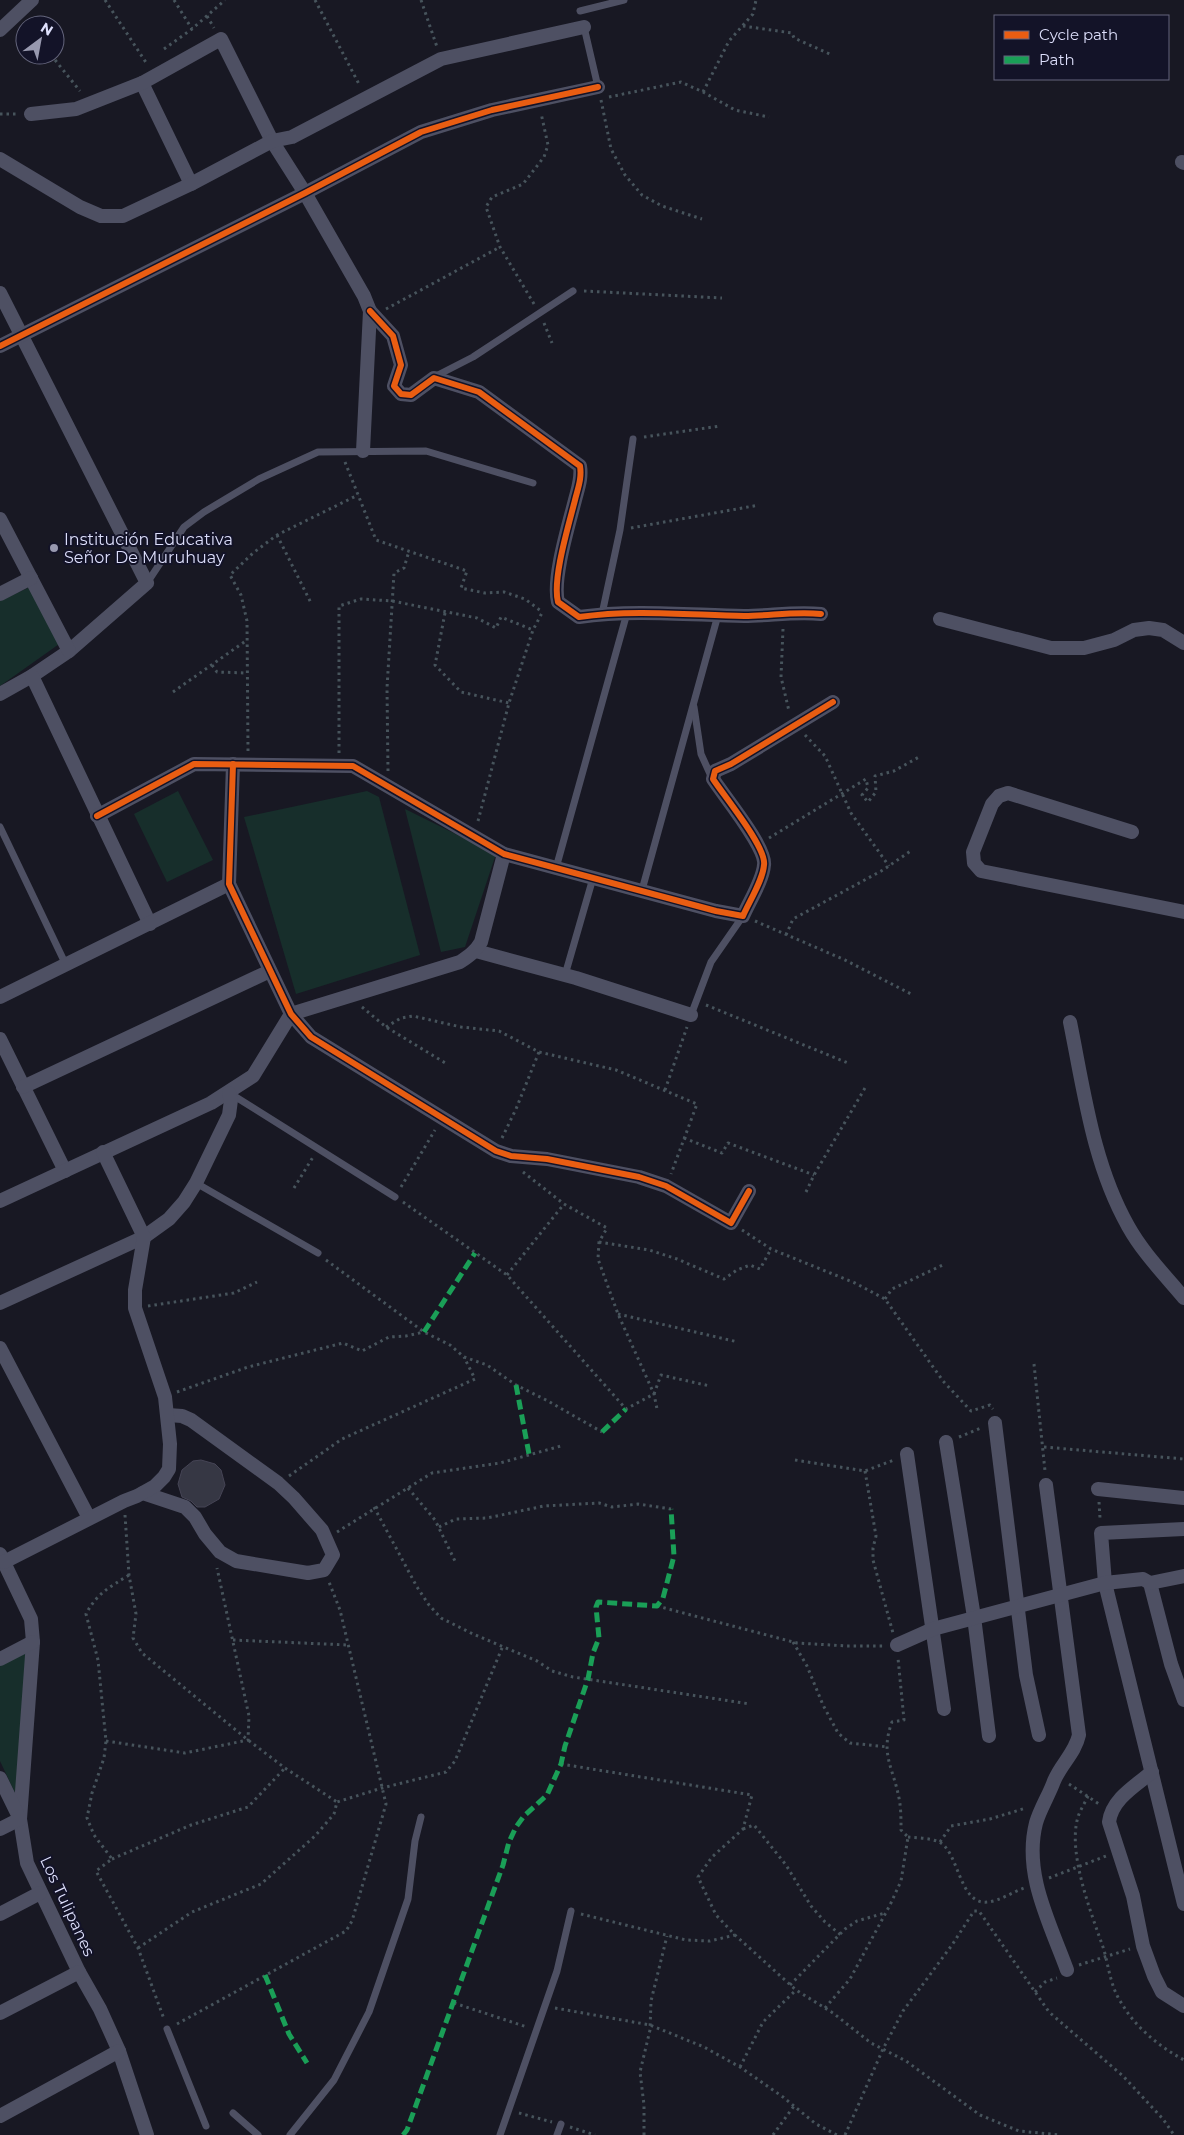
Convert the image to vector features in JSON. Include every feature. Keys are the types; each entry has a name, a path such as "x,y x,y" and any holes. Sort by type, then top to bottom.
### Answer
{"street":[{"path":"0,30 32,0"},
{"path":"0,159 80,207 101,216 123,216 191,184 272,141 292,136 442,58 584,27"},
{"path":"31,114 76,109 142,83 221,39 272,141 305,193 372,313 393,336 401,365 394,386 401,394 411,395 434,378 479,392 580,466 582,475 570,518 556,587 558,602 580,617 627,613 784,615 799,612 821,614"},
{"path":"142,83 191,184"},
{"path":"0,346 305,193 421,132 492,110 538,100 599,93"},
{"path":"0,293 147,583 69,651 32,676 0,694"},
{"path":"363,451 372,313"},
{"path":"0,519 69,651"},
{"path":"0,594 31,578"},
{"path":"940,619 1051,648 1084,648 1114,640 1134,630 1149,628 1163,630 1184,643"},
{"path":"32,676 150,924"},
{"path":"97,816 194,764 352,766 504,854 743,916 764,867 764,857 758,845 713,779 715,771 731,764 833,702"},
{"path":"233,764 229,884 291,1014 311,1037 496,1151 511,1156 547,1160 639,1177 666,1186 731,1223 749,1191"},
{"path":"1132,832 1008,792 999,796 992,804 973,852 974,864 981,871 1184,912"},
{"path":"0,1201 229,1093 253,1076 291,1014 460,962 476,951 481,942 504,854"},
{"path":"0,997 229,884"},
{"path":"476,951 565,975 692,1015"},
{"path":"23,1087 270,970"},
{"path":"1070,1022 1094,1140 1117,1207 1150,1260 1184,1298"},
{"path":"0,1039 65,1172"},
{"path":"0,1303 144,1237 169,1219 184,1202 196,1183 229,1115 231,1100 229,1093"},
{"path":"2,1558 143,1493 155,1486 168,1469 170,1455 165,1397 135,1308 135,1290 144,1237 103,1152"},
{"path":"0,1348 88,1518"},
{"path":"143,1493 185,1508 195,1517 205,1534 220,1552 236,1561 308,1574 324,1570 333,1555 314,1518 278,1483 191,1420 182,1416 168,1415"},
{"path":"995,1423 1026,1675 1039,1735"},
{"path":"946,1442 974,1617 989,1736"},
{"path":"907,1454 944,1709"},
{"path":"1046,1485 1062,1594 1079,1735 1076,1747 1056,1775 1037,1822 1033,1847 1036,1883 1067,1970"},
{"path":"1098,1489 1184,1498"},
{"path":"1184,1529 1101,1533 1105,1582 1184,1904"},
{"name":"Los Tulipanes","path":"2,1558 31,1619 33,1642 20,1819 27,1863 40,1893 79,1972 100,2009 119,2051 147,2135"},
{"path":"897,1645 933,1629 1105,1582 1143,1579 1150,1583 1184,1576"},
{"path":"1150,1583 1171,1664 1184,1700"},
{"path":"0,1659 33,1642"},
{"path":"1152,1772 1118,1801 1110,1811 1109,1822 1133,1896 1143,1946 1162,1992 1184,2006"},
{"path":"0,1778 20,1819 0,1829"},
{"path":"0,1914 40,1893"},
{"path":"0,2013 79,1972"},
{"path":"0,2116 119,2051"}],"lane":[{"path":"580,11 624,0"},
{"path":"584,27 599,93"},
{"path":"434,378 473,357 573,291"},
{"path":"602,614 620,530 633,439"},
{"path":"147,583 184,527 204,512 259,479 318,452 426,451 533,483"},
{"path":"556,869 627,613"},
{"path":"642,890 718,615"},
{"path":"694,704 701,754 713,779"},
{"path":"0,827 66,965"},
{"path":"565,975 593,878"},
{"path":"692,1015 711,962 743,916"},
{"path":"229,1093 395,1197"},
{"path":"196,1183 318,1254"},
{"path":"290,2135 334,2080 369,2012 408,1899 415,1841 421,1817"},
{"path":"500,2135 557,1971 571,1911"},
{"path":"167,2029 206,2126"},
{"path":"233,2114 258,2135"},
{"path":"557,2135 561,2124"}],"path":[{"path":"105,0 155,75"},
{"path":"174,0 192,29"},
{"path":"164,49 192,29 225,0"},
{"path":"315,0 365,98"},
{"path":"421,0 442,58"},
{"path":"703,92 729,41 753,14 756,0"},
{"path":"742,26 792,33 794,38 832,54"},
{"path":"60,65 75,82 88,104"},
{"path":"702,219 662,206 642,195 624,175 611,149 599,93 681,82 735,110 769,117"},
{"path":"538,100 548,145 544,157 523,184 492,197 486,207 500,247 540,313 552,343"},
{"path":"372,313 500,247"},
{"path":"573,291 722,298"},
{"path":"633,439 720,426"},
{"path":"341,452 376,540 467,571 461,588 485,593 504,592 525,599 542,611"},
{"path":"248,764 247,621 241,595 230,575 253,553 277,535 358,495"},
{"path":"620,530 759,506"},
{"path":"277,535 311,603"},
{"path":"388,787 387,688 394,573 404,568 409,551"},
{"path":"339,766 339,606 361,599 392,602 476,618 496,628 501,617 533,630"},
{"path":"474,836 509,703 533,630 542,611 558,602"},
{"path":"445,613 435,665 461,692 509,703"},
{"path":"784,615 781,677 787,706 794,724 825,756 844,793 851,813 889,866"},
{"path":"173,692 247,640"},
{"path":"212,665 217,672 247,673"},
{"path":"758,845 866,780 868,788 862,795 868,802 876,792 875,776 894,770 919,757"},
{"path":"786,935 793,920 889,866 912,850"},
{"path":"743,916 845,960 913,995"},
{"path":"348,996 386,1027 447,1064"},
{"path":"696,1001 848,1063"},
{"path":"665,1090 692,1015"},
{"path":"386,1027 401,1018 413,1016 461,1027 499,1031 539,1052 616,1070 697,1104 666,1186"},
{"path":"496,1151 516,1109 539,1052"},
{"path":"806,1192 865,1088"},
{"path":"442,1119 395,1197 507,1275 626,1409 654,1394 661,1374 710,1386"},
{"path":"684,1138 722,1153 728,1143 814,1175"},
{"path":"294,1188 318,1149"},
{"path":"518,1169 564,1204 607,1228 599,1242 598,1259 618,1314 654,1394 657,1409"},
{"path":"507,1275 564,1204"},
{"path":"731,1223 771,1249 885,1299 943,1381 971,1411 990,1405 993,1407 995,1423"},
{"path":"599,1242 649,1250 724,1279 737,1270 750,1265 760,1269 771,1249"},
{"path":"318,1254 424,1332 450,1346 464,1357 487,1365 516,1385 602,1432"},
{"path":"885,1299 892,1289 945,1264"},
{"path":"135,1308 234,1293 258,1282"},
{"path":"618,1314 738,1342"},
{"path":"165,1397 248,1368 334,1345 343,1343 362,1352 389,1337 424,1332"},
{"path":"278,1483 342,1439 475,1379 464,1357"},
{"path":"1034,1364 1044,1447 1046,1485"},
{"path":"326,1539 432,1474 500,1462 561,1446"},
{"path":"1044,1447 1184,1459"},
{"path":"865,1471 876,1536 873,1560 897,1645 904,1720 892,1722 886,1739 887,1755 899,1798 901,1830 908,1836 940,1842 947,1851 969,1894 978,1900 988,1902 1118,1851"},
{"path":"408,1488 439,1527 456,1561"},
{"path":"1098,1489 1101,1533"},
{"path":"124,1501 129,1546 129,1575 136,1614 133,1638 142,1652 284,1768 337,1802 382,1788 446,1772 455,1761 502,1648"},
{"path":"439,1527 456,1519 487,1518 544,1506 599,1503 612,1507 638,1504 671,1509"},
{"path":"374,1508 429,1605 441,1618 502,1648 537,1661 552,1671 573,1677 750,1704"},
{"path":"216,1564 249,1716 248,1740"},
{"path":"284,1768 248,1807 192,1825 112,1859 96,1871 138,1948 167,2029 346,1931 352,1921 386,1804 340,1610 324,1570"},
{"path":"112,1859 94,1835 87,1818 92,1793 104,1758 106,1741 98,1660 86,1614 93,1600 129,1575"},
{"path":"657,1606 792,1642 847,1646 897,1645"},
{"path":"233,1640 348,1645"},
{"path":"792,1642 807,1666 823,1705 838,1734 850,1743 888,1747"},
{"path":"106,1741 185,1753 248,1740"},
{"path":"561,1764 752,1795 743,1829"},
{"path":"1056,1775 1110,1811"},
{"path":"1088,1796 1077,1817 1078,1867 1110,1977 1121,2004 1139,2027 1159,2044 1184,2060"},
{"path":"138,1948 192,1912 261,1884 315,1836 334,1814 337,1802"},
{"path":"940,1842 951,1826 990,1819 1046,1802"},
{"path":"841,1935 825,1922 811,1906 786,1865 754,1825 743,1829 712,1857 698,1877 716,1915 735,1936 796,1990 825,2008 871,2043 906,2062 980,2115 1019,2132 1060,2135"},
{"path":"825,2008 850,1979 902,1881 908,1836"},
{"path":"571,1911 667,1936 710,1941 735,1936"},
{"path":"845,2135 883,2049 903,2011 974,1912 979,1911 1049,2012 1123,2076 1163,2119 1174,2135"},
{"path":"790,1985 845,1929 856,1921 886,1913"},
{"path":"644,2135 644,2105 640,2072 650,2025 651,2001 667,1936"},
{"path":"1035,1992 1040,1985 1060,1977 1067,1970 1105,1956 1143,1946"},
{"path":"740,2067 763,2022 796,1990"},
{"path":"454,2003 536,2030"},
{"path":"545,2006 650,2025 704,2047 740,2067 816,2124 837,2135"},
{"path":"773,2135 794,2106"}],"green space":[{"path":"32,586 62,642 0,686 0,601"},
{"path":"178,791 213,860 167,882 134,814"},
{"path":"367,791 379,797 420,955 296,994 244,817"},
{"path":"405,809 496,854 465,947 441,952"},
{"path":"26,1651 17,1797 0,1761 0,1663"}],"building":[{"path":"201,1460 215,1464 221,1470 225,1485 219,1499 205,1507 197,1507 191,1501 182,1497 178,1484 182,1470 193,1461"}],"marked path":[{"path":"424,1332 475,1253"},
{"path":"516,1385 529,1454"},
{"path":"602,1432 626,1409"},
{"path":"403,2135 407,2130 503,1865 509,1842 524,1816 547,1795 561,1764 599,1638 596,1607 598,1602 657,1606 663,1598 674,1556 671,1509"},
{"path":"265,1975 289,2034 307,2063"}],"cycle path":[{"path":"0,346 305,193 421,132 492,110 598,87"},
{"path":"370,311 393,336 401,365 394,386 401,394 411,395 434,378 479,392 580,466 579,483 562,551 557,580 558,602 579,617 620,613 744,616 821,614"},
{"path":"97,816 194,764 353,766 504,854 716,911 743,916 761,877 764,865 763,857 744,822 713,779 715,771 731,764 833,702"},
{"path":"233,764 229,884 291,1014 311,1037 496,1151 511,1156 547,1159 639,1177 666,1186 731,1223 749,1191"}],"place":[{"name":"Institución Educativa Señor De Muruhuay","path":"54,548"}]}
